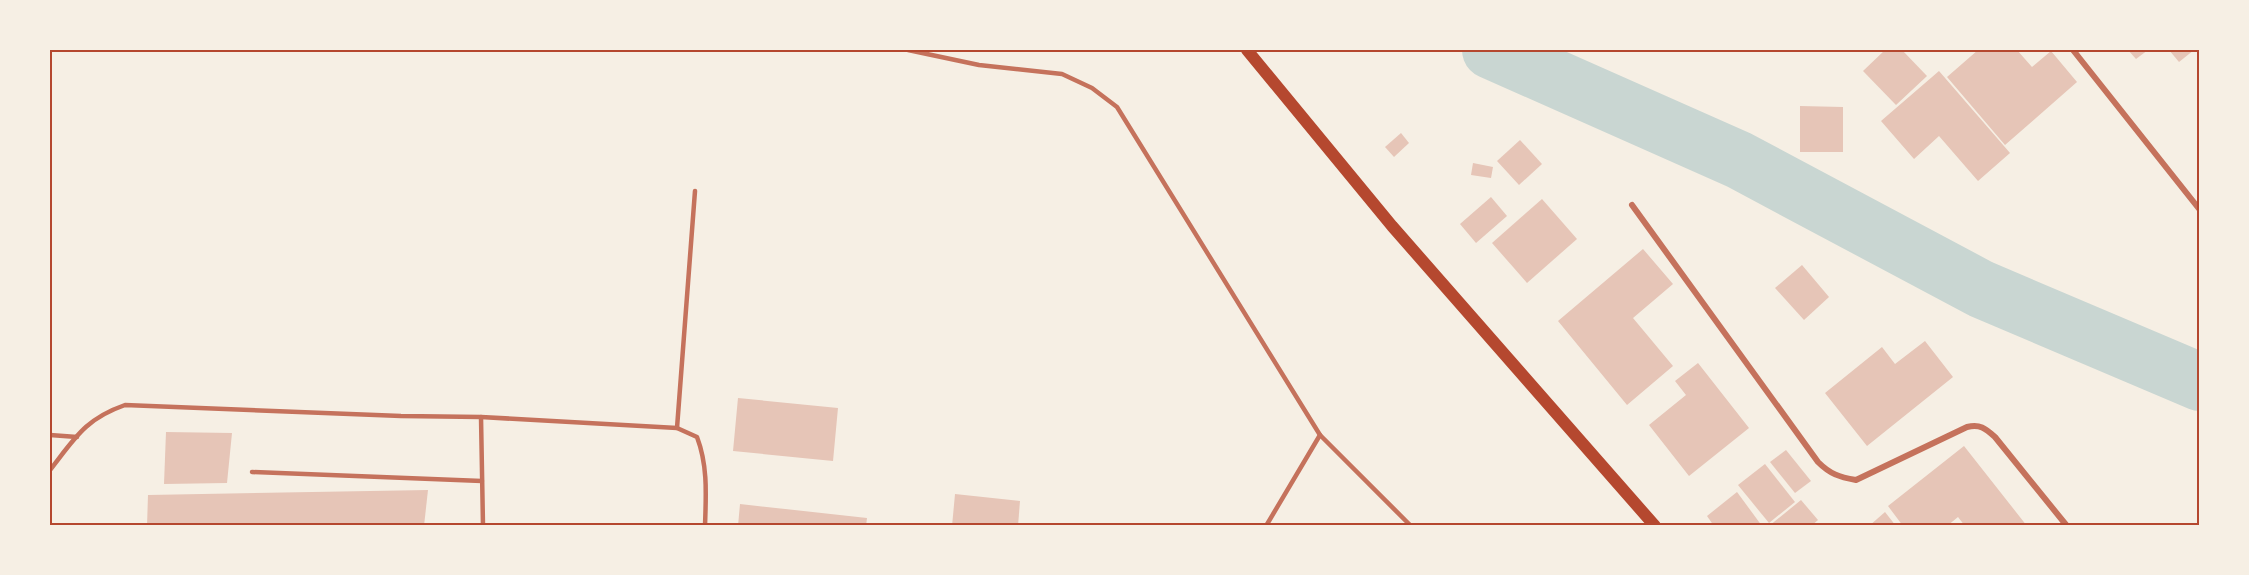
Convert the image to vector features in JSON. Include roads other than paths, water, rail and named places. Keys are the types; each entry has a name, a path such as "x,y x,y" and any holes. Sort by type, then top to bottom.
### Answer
{"main road":[{"path":"1247,50 1392,226 1655,525"}],"street":[{"path":"2073,50 2199,210"},
{"path":"1632,205 1818,462 1827,471 1838,477 1856,480 1967,427 1976,425 1984,427 1995,437 2067,525"}],"lane":[{"path":"908,50 979,65 1062,74 1092,88 1117,107 1320,435 1411,525"},
{"path":"677,428 695,191"},
{"path":"50,471 88,423 104,412 125,405 481,417 677,428 697,437 703,452 707,481 705,525"},
{"path":"481,417 483,525"},
{"path":"50,435 76,437"},
{"path":"1266,525 1320,435"},
{"path":"252,472 482,481"}],"waterway":[{"path":"1491,50 1739,160 1981,289 2200,382"}]}
